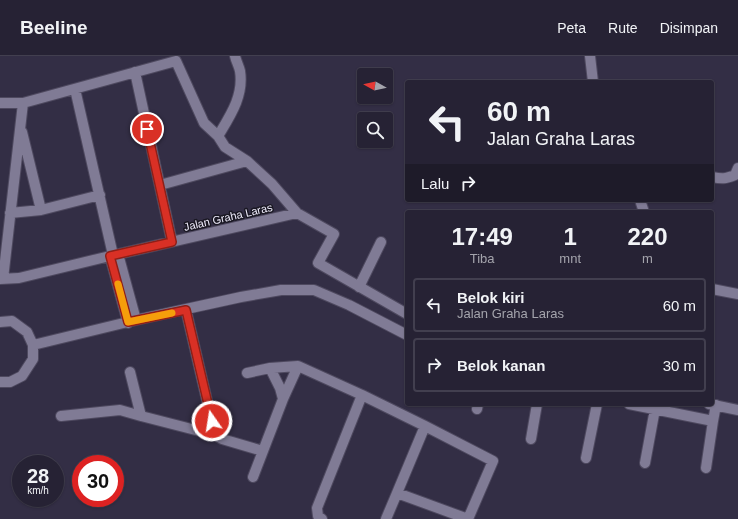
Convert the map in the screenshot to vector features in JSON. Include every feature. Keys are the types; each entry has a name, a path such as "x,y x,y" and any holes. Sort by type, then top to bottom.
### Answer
{"street":[{"path":"218,136 237,101 240,91 240,72 235,56"},
{"path":"590,56 593,80"},
{"path":"0,103 23,103 176,61 204,123 218,136 225,147 247,161 272,184 297,213 334,234 318,263 405,313"},
{"path":"135,72 172,242"},
{"path":"75,89 114,255 132,321"},
{"path":"2,279 23,103"},
{"path":"20,124 41,210"},
{"path":"160,185 247,161"},
{"path":"714,178 726,179 735,175 738,168"},
{"path":"10,213 41,210 100,195"},
{"name":"Jalan Graha Laras","path":"2,279 19,278 297,213"},
{"path":"359,287 381,242"},
{"path":"33,345 132,321 241,297 281,290 314,290 349,305 405,334"},
{"path":"714,290 738,294"},
{"path":"186,310 215,435"},
{"path":"0,322 12,321 27,332 33,345 33,359 22,376 0,385"},
{"path":"253,477 283,399 298,366"},
{"path":"247,372 270,368 298,366 362,395 493,461 468,519 397,493"},
{"path":"270,368 280,388 283,399"},
{"path":"130,372 141,416"},
{"path":"322,519 318,516 317,508 362,395"},
{"path":"714,405 738,410"},
{"path":"531,439 537,406"},
{"path":"586,458 597,406"},
{"path":"639,406 713,421"},
{"path":"706,468 713,421 713,406"},
{"path":"645,463 655,409"},
{"path":"61,416 120,410 215,435 222,439 263,451"},
{"path":"386,519 425,426"}],"slow traffic":[{"path":"118,284 128,322 172,313"}],"route":[{"path":"147,129 172,242 110,256 128,322 186,310 212,421"}]}
